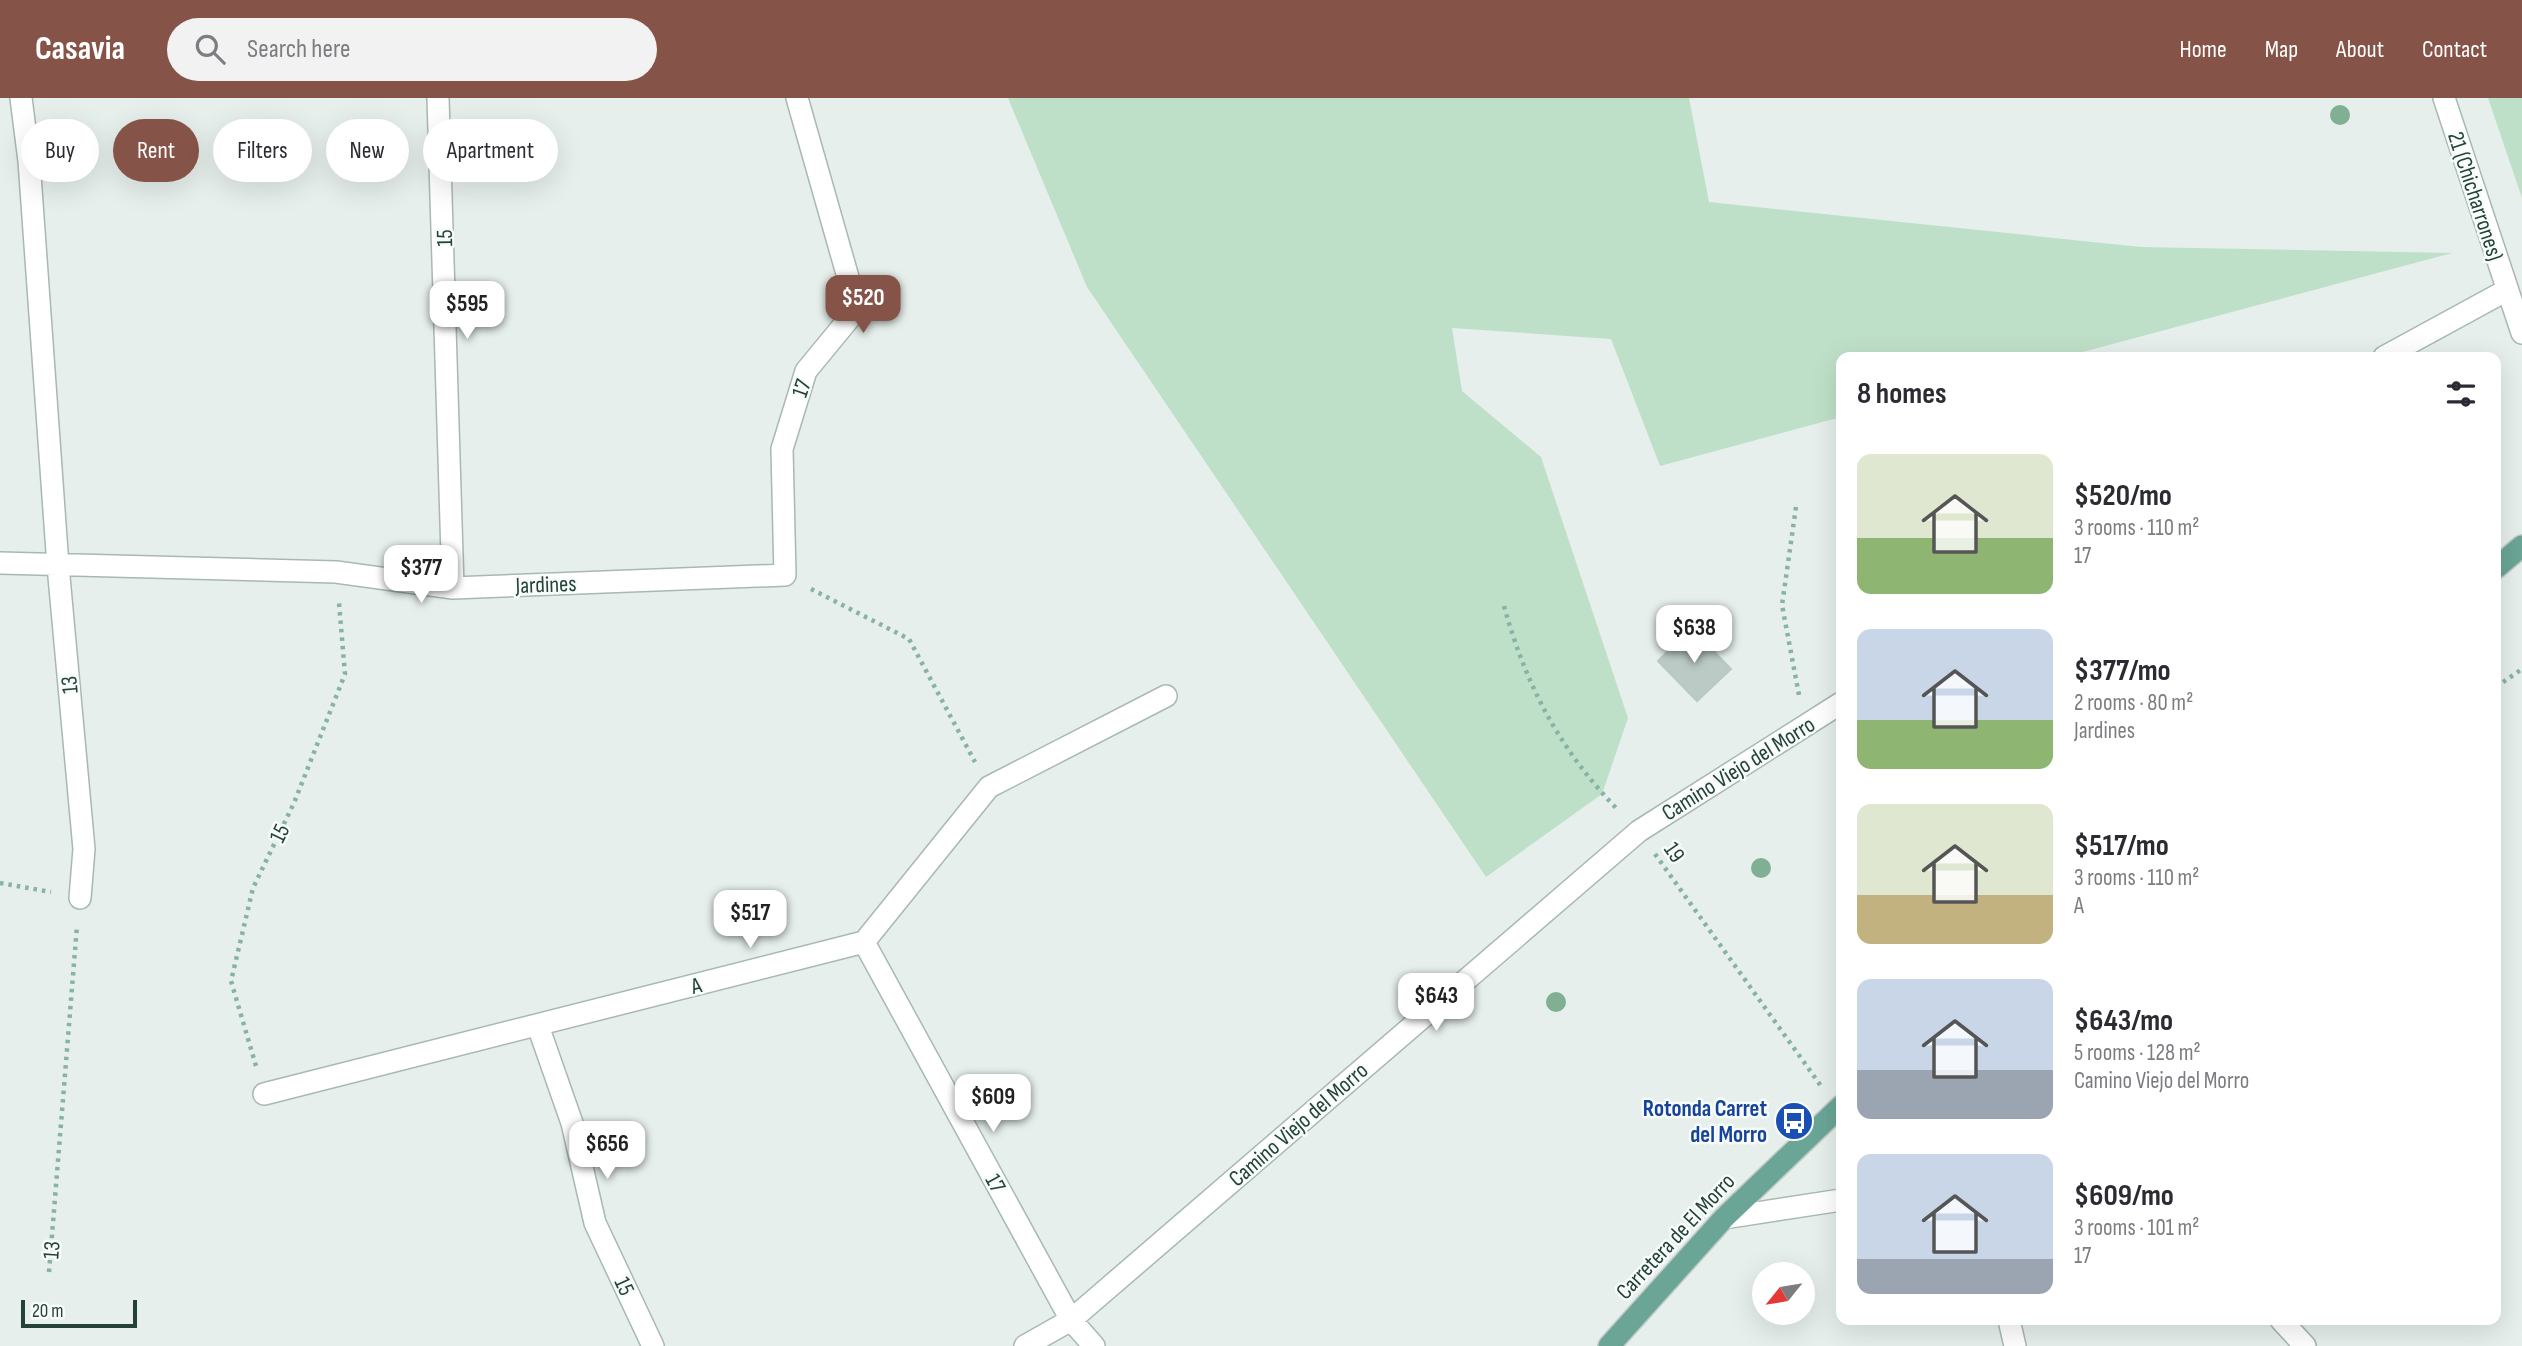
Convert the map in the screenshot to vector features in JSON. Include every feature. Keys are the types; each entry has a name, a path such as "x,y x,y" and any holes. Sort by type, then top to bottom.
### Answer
{"main road":[{"path":"2501,564 2522,546"},
{"name":"Carretera de El Morro","path":"1609,1346 1724,1218 1836,1112"}],"street":[{"name":"13","path":"21,98 29,161 58,566 85,849 80,898"},
{"name":"15","path":"438,98 453,587"},
{"name":"17","path":"785,575 782,449 806,371 857,309 797,98"},
{"name":"21 (Chicharrones)","path":"2444,98 2522,333"},
{"path":"2393,352 2507,290"},
{"name":"Jardines","path":"0,562 58,566 336,572 453,587 785,575"},
{"path":"864,942 989,787 1166,696"},
{"name":"Camino Viejo del Morro","path":"1025,1346 1071,1320 1639,831 1836,706"},
{"name":"17","path":"864,942 1071,1320 1094,1346"},
{"name":"A","path":"264,1094 864,942"},
{"name":"15","path":"538,1026 572,1123 596,1223 653,1346"},
{"path":"1724,1218 1836,1201"},
{"path":"2010,1325 2015,1346"},
{"path":"2286,1325 2305,1346"}],"path":[{"path":"1796,507 1782,605 1804,727"},
{"name":"15","path":"264,1094 231,981 253,888 294,803 345,674 336,572"},
{"path":"785,575 909,639 989,787"},
{"name":"19","path":"1504,606 1517,652 1556,736 1602,794 1639,831 1836,1102"},
{"path":"2501,684 2522,669"},
{"path":"0,883 80,898"},
{"name":"13","path":"49,1272 80,898"}],"green space":[{"path":"1008,98 1689,98 1709,202 2141,247 2452,253 2083,352 1836,352 1836,418 1660,466 1611,339 1452,328 1462,391 1541,457 1628,718 1602,794 1486,877 1087,287"},
{"path":"2488,98 2522,98 2522,198"}],"building":[{"path":"1691,628 1731,669 1697,701 1658,661"}],"place":[{"name":"Rotonda Carret del Morro","path":"1794,1121"}]}
